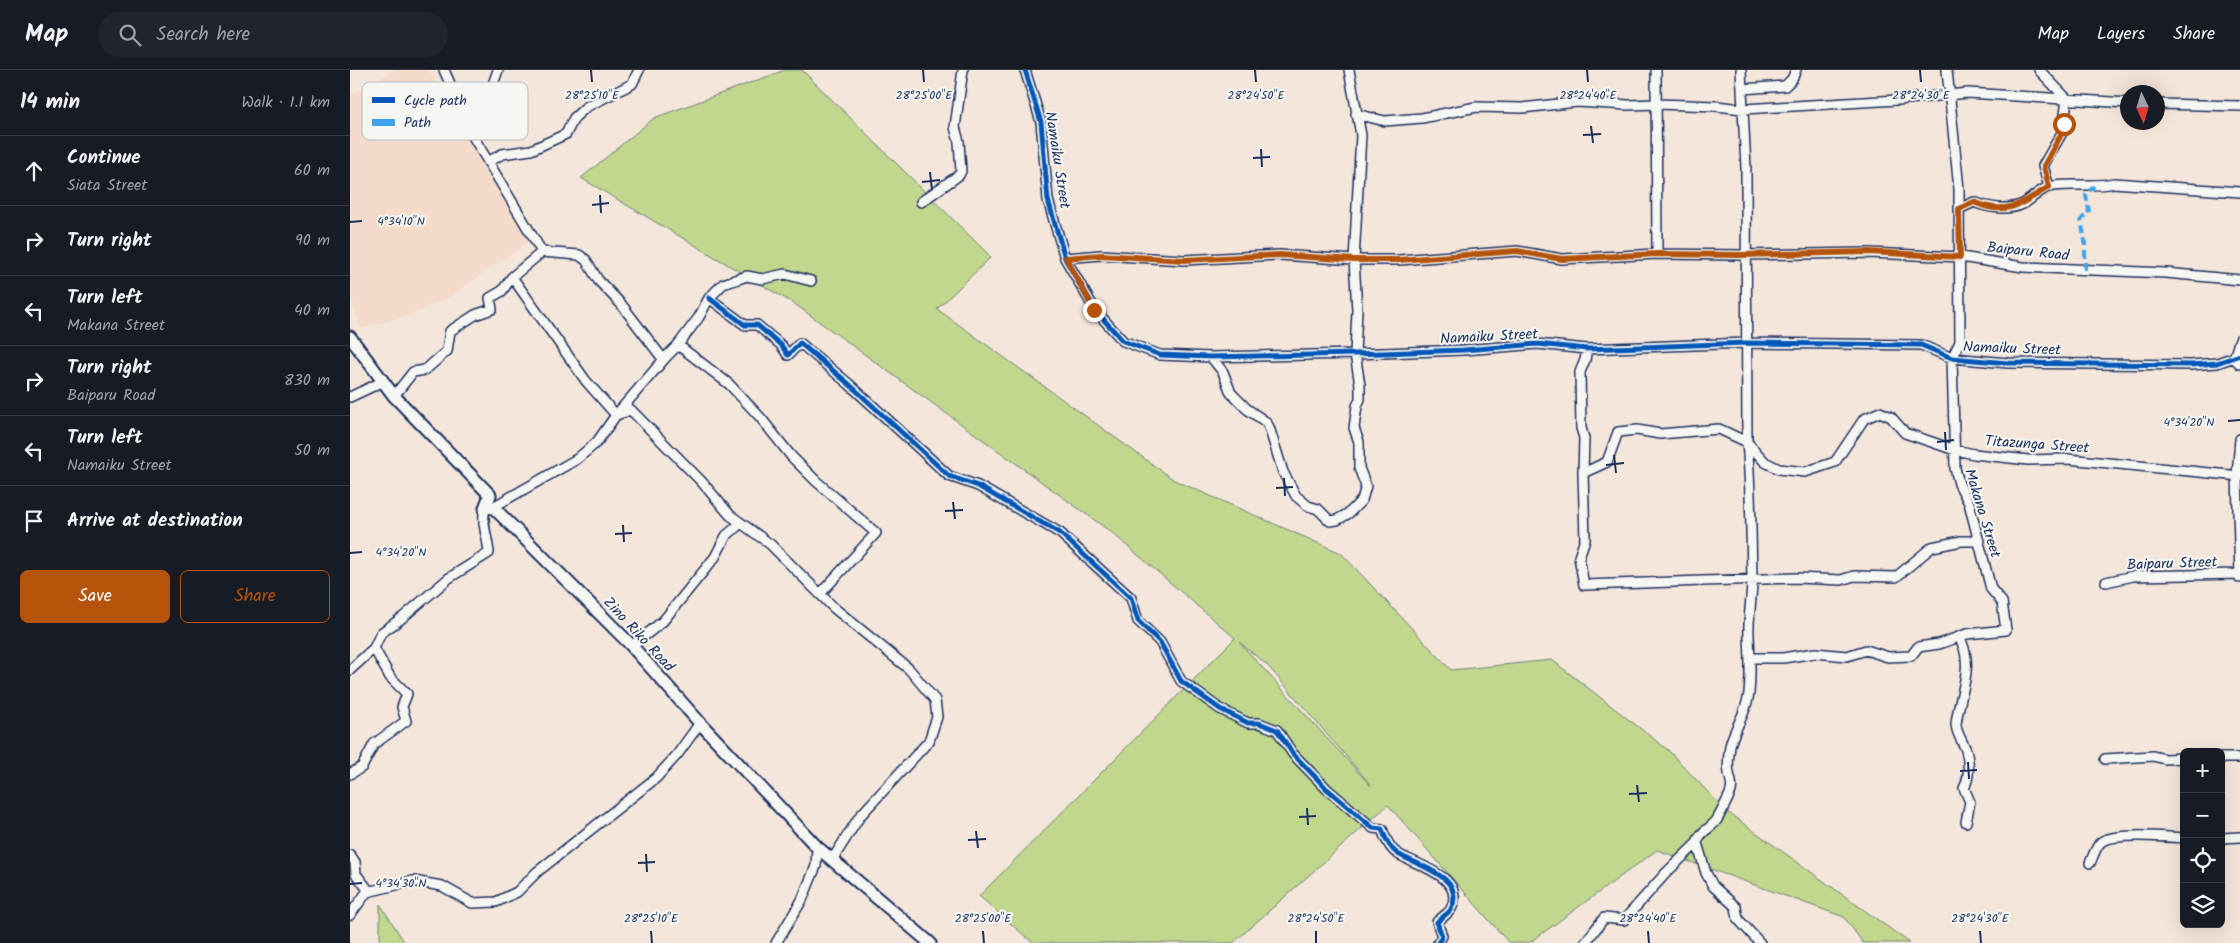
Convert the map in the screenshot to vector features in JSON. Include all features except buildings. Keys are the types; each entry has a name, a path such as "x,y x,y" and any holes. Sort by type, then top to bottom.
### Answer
{"street":[{"path":"444,70 449,82"},
{"path":"494,82 498,70"},
{"path":"488,162 502,154 532,150 566,134 574,118 586,107 632,84 639,70"},
{"path":"921,202 959,175 961,170 959,142 955,127 963,70"},
{"name":"Namaiku Street","path":"1025,70 1041,122 1048,200 1066,258 1094,310 1122,341 1160,355 1211,357 1355,354 1464,350 1537,344 1587,349 1747,343 1921,345 1952,358 2008,363 2191,365 2238,359"},
{"path":"1211,357 1223,372 1231,393 1247,409 1266,422 1283,472 1296,496 1308,506 1318,509 1330,521 1349,514 1362,500 1366,486 1359,468 1359,442 1354,428 1357,406 1360,399 1360,385 1355,354 1357,310 1354,260 1360,135 1349,70"},
{"path":"1656,70 1657,254"},
{"path":"1741,70 1746,168 1747,442 1750,474 1752,581 1749,636 1752,658 1746,710 1731,744 1728,767 1732,781 1731,791 1715,823 1698,837 1697,843 1706,873 1713,886 1736,906 1738,919 1760,943"},
{"path":"1742,89 1785,86 1792,79 1796,70"},
{"name":"Makana Street","path":"1947,70 1959,188 1960,342 1952,358 1955,468 1958,484 1969,503 1991,589 2002,602 2006,630 1967,634 1960,637"},
{"path":"2040,70 2067,99"},
{"path":"1356,114 1385,122 1422,118 1476,107 1522,108 1577,102 1743,109 1898,100 1968,93 2120,103"},
{"path":"2049,187 2044,166 2063,131 2067,99"},
{"path":"2165,104 2240,106"},
{"path":"475,140 542,252"},
{"path":"1959,209 1974,202 1986,207 2002,208 2022,204 2049,187 2101,186 2114,183 2240,192"},
{"name":"Baiparu Road","path":"1066,258 1101,255 1184,260 1280,255 1354,260 1399,260 1517,251 1562,259 1657,254 1746,255 1869,252 1960,257 2023,267 2166,273 2240,280"},
{"path":"394,396 414,372 425,370 446,351 450,331 475,315 492,309 490,298 502,291 512,277 542,252 579,255 586,260 598,280 621,304 654,348 660,355 666,357"},
{"path":"489,508 577,459 597,442 616,415 678,345 699,317 709,298 723,284 747,276 762,279 785,274 811,281"},
{"path":"512,277 586,381 616,415"},
{"path":"709,298 745,325 757,325 781,345 788,355 800,343 849,384 949,476 978,486 1060,533 1131,598 1138,621 1160,642 1181,681 1220,709 1248,723 1259,723 1277,730 1292,754 1328,789 1373,828 1382,829 1387,842 1397,854 1434,871 1446,881 1453,894 1451,909 1437,922 1442,936 1438,943"},
{"path":"350,337 394,396 490,495 489,508 482,519 488,538 489,554 449,578 402,618 381,633 374,648 350,670"},
{"path":"2238,359 2240,338"},
{"path":"678,345 729,384 816,481 876,533 820,594"},
{"path":"1587,349 1580,372 1581,428 1584,438 1585,539 1579,557 1584,585 1752,581 1797,578 1841,580 1854,576 1896,577 1932,547 1961,541 1980,541"},
{"path":"350,397 384,381"},
{"path":"616,415 631,410 701,481 730,515 770,544 820,594 908,669 934,700 937,717 929,741 860,816 832,860"},
{"name":"Titazunga Street","path":"1583,473 1607,462 1618,432 1638,430 1660,434 1719,428 1747,442 1765,462 1780,469 1805,472 1835,462 1864,419 1880,412 1891,417 1906,433 1956,450 2028,460 2068,459 2238,476"},
{"path":"2240,439 2238,476 2240,575"},
{"name":"Zino Riko Road","path":"489,508 632,646 700,723 817,847 930,943"},
{"path":"632,646 663,621 715,557 726,536 741,523"},
{"name":"Baiparu Street","path":"2106,582 2133,576 2240,575"},
{"path":"1752,658 1782,658 1815,653 1847,656 1866,650 1888,657 1911,656 1918,647 1939,644 1960,637 1964,644 1967,672 1956,726 1966,751 1968,780 1964,788 1970,802 1966,822"},
{"path":"350,774 362,766 374,744 406,721 402,707 408,694 390,676 374,648"},
{"path":"350,915 369,892 413,881 442,886 472,902 496,902 517,892 537,872 656,778 677,755 700,723"},
{"path":"2104,759 2153,756 2165,759 2180,758"},
{"path":"2225,758 2240,758"},
{"path":"2225,838 2240,837"},
{"path":"2090,863 2100,843 2109,838 2180,838"},
{"path":"1585,943 1604,918 1624,920 1666,873 1697,843"},
{"path":"776,943 802,900 816,866 817,847"},
{"path":"350,855 355,862 356,874 369,892"}],"shaded area":[{"path":"394,70 428,70 435,82 374,82"},
{"path":"362,89 362,140 471,140 533,239 446,299 413,314 361,329 350,294 350,96"}],"green space":[{"path":"785,70 802,70 991,257 937,309 1174,480 1341,553 1451,670 1552,660 1668,750 1726,811 1910,943 1863,943 1844,917 1657,850 1529,943 1509,943 1388,805 1233,943 1033,943 979,896 1235,638 1111,532 796,305 581,178 654,118","holes":["1239,642 1268,666 1371,785"]},
{"path":"380,904 405,943 380,943"}],"marked path":[{"path":"2085,270 2085,241 2081,220 2089,211 2086,195 2094,186"}],"cycle path":[{"path":"1025,70 1041,122 1048,200 1065,258 1095,310 1123,341 1160,355 1211,357 1355,354 1464,350 1537,344 1587,349 1747,343 1921,345 1952,358 2008,363 2191,365 2217,363 2240,355"},
{"path":"709,298 745,325 757,325 781,345 788,355 800,343 849,384 949,476 978,486 1060,533 1131,598 1138,621 1160,642 1181,681 1220,709 1248,723 1259,723 1277,730 1293,754 1327,789 1373,828 1382,829 1388,843 1395,852 1446,880 1452,888 1454,898 1450,911 1437,922 1442,936 1438,943"}],"route":[{"path":"1094,310 1066,258 1101,255 1184,260 1280,255 1354,260 1399,260 1517,251 1562,259 1657,254 1742,255 1869,252 1960,257 1959,209 1974,202 1986,207 2002,208 2022,204 2049,187 2044,166 2063,131 2064,124"}]}
